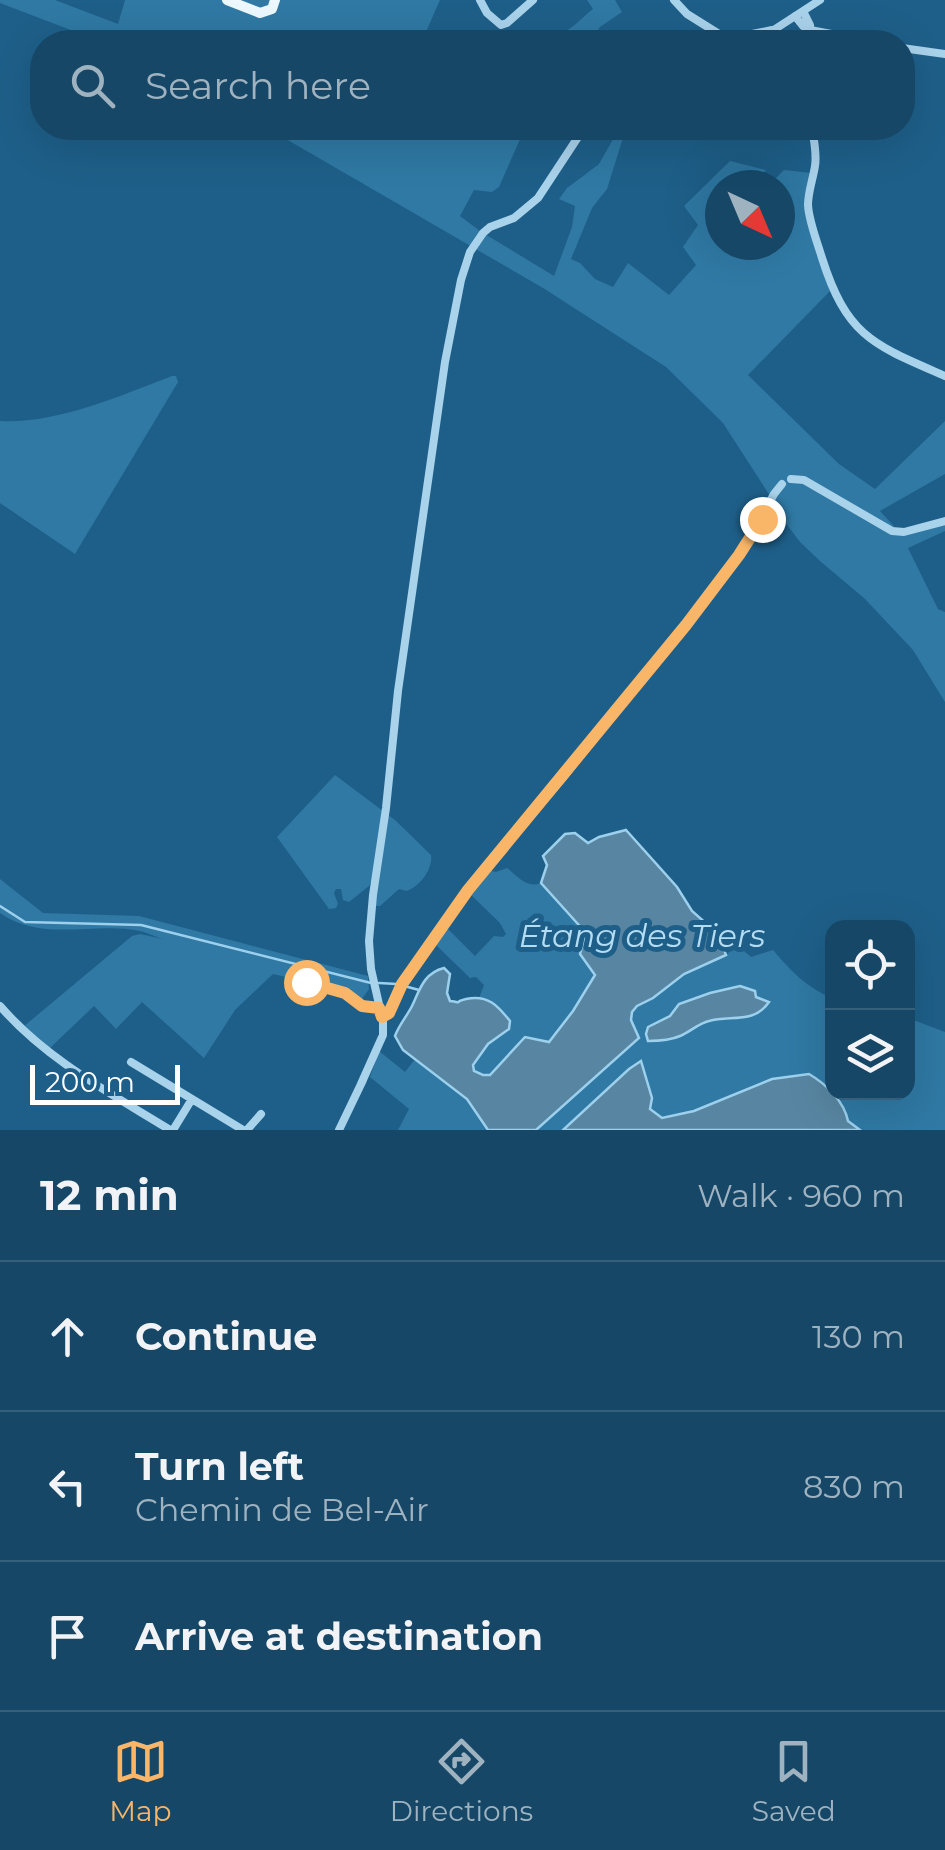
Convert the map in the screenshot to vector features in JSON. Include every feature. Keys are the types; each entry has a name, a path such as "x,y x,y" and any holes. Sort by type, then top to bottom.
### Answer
{"main road":[{"path":"226,0 263,13 272,9 275,0"}],"street":[{"path":"480,0 486,13 502,25 533,0"},
{"path":"674,0 710,30"},
{"path":"772,30 820,0"},
{"path":"799,14 810,23 810,30"},
{"path":"915,50 945,54"},
{"path":"339,1130 382,1041 369,941 373,895 398,691 446,362 464,271 473,246 486,230 514,218 538,198 576,140"},
{"path":"814,140 810,214 826,271 844,310 874,342 945,376"},
{"path":"306,982 345,993 362,1006 381,1013 389,1012 401,986 468,890 708,598 756,529 772,497 787,482 804,480 892,531 945,522"},
{"path":"0,1006 22,1030 79,1074 172,1130 192,1100"},
{"path":"131,1062 245,1130 261,1114"}],"shaded area":[{"path":"55,0 118,24 125,0 440,0 427,30 71,30 0,3"},
{"path":"587,0 615,0 622,12 598,30 567,30 578,22 593,9"},
{"path":"288,140 520,140 499,187 492,192 474,190 460,216 554,276 572,227 575,206 559,199 567,188 599,164 613,140 623,140 607,189 592,208 571,259 595,279 613,287 628,263 669,295 696,265 683,247 698,225 684,206 705,185 705,260 795,260 795,171 811,173 806,217 832,289 748,375 839,464 875,489 945,421 945,474 880,511 901,534 945,523 945,531 908,548 938,609 945,612 945,702 913,650 769,508 772,499 723,423 666,367 543,288"},
{"path":"730,161 766,170 721,170"},
{"path":"172,376 178,382 75,554 0,503 0,421 65,413"},
{"path":"335,775 395,820 431,855 430,866 421,881 407,891 399,889 380,906 375,906 375,872 369,886 349,902 343,900 341,889 336,889 338,904 329,909 277,837"},
{"path":"507,868 527,883 541,883 581,927 586,934 580,954 595,975 548,1042 525,1037 490,1075 474,1071 472,1065 488,1044 509,1029 490,1000 479,998 484,985 476,977 470,978 435,944 445,926 475,956 494,936 506,934 469,893 488,870"},
{"path":"0,879 43,913 139,916 368,976 369,989 362,999 347,989 310,978 308,982 273,974 235,1010 204,1058 142,1002 116,1029 94,1006 50,1048 23,1027 132,936 163,939 123,929 51,929 16,922 0,913"},
{"path":"737,945 751,957 773,950 800,978 825,994 825,1087 808,1074 772,1079 694,1111 663,1118 650,1108 652,1098 640,1061 563,1130 536,1130 639,1038 631,1020 637,1006 684,974 726,955","holes":["740,986 755,991 756,997 768,1003 759,1013 740,1019 710,1020 697,1026 648,1027 670,1016 680,1004 710,993"]},
{"path":"915,1021 945,1032 945,1130 860,1130 847,1121 837,1100 915,1100"},
{"path":"379,1051 405,1072 415,1059 467,1099 488,1130 398,1130 409,1109 370,1077"}],"water":[{"name":"Étang des Tiers","path":"626,830 708,925 726,955 684,974 637,1006 631,1020 639,1038 536,1130 488,1130 467,1099 403,1050 395,1036 423,982 444,968 450,974 450,1001 486,1000 510,1021 509,1029 488,1044 473,1065 474,1071 490,1075 525,1037 549,1042 595,975 580,954 586,933 541,883 547,865 543,856 565,834 575,833 588,843"},
{"path":"740,986 769,1002 749,1016 709,1021 676,1037 648,1041 648,1027 670,1016 679,1004"},
{"path":"641,1061 652,1098 650,1109 662,1118 694,1111 772,1079 809,1074 825,1086 825,1100 838,1100 848,1121 860,1130 563,1130"}],"waterway":[{"path":"0,906 25,922 141,925 371,983"},
{"path":"379,983 419,990"}],"route":[{"path":"306,982 345,993 362,1006 379,1008 382,1017 389,1013 402,984 468,890 686,625 762,519"}]}
